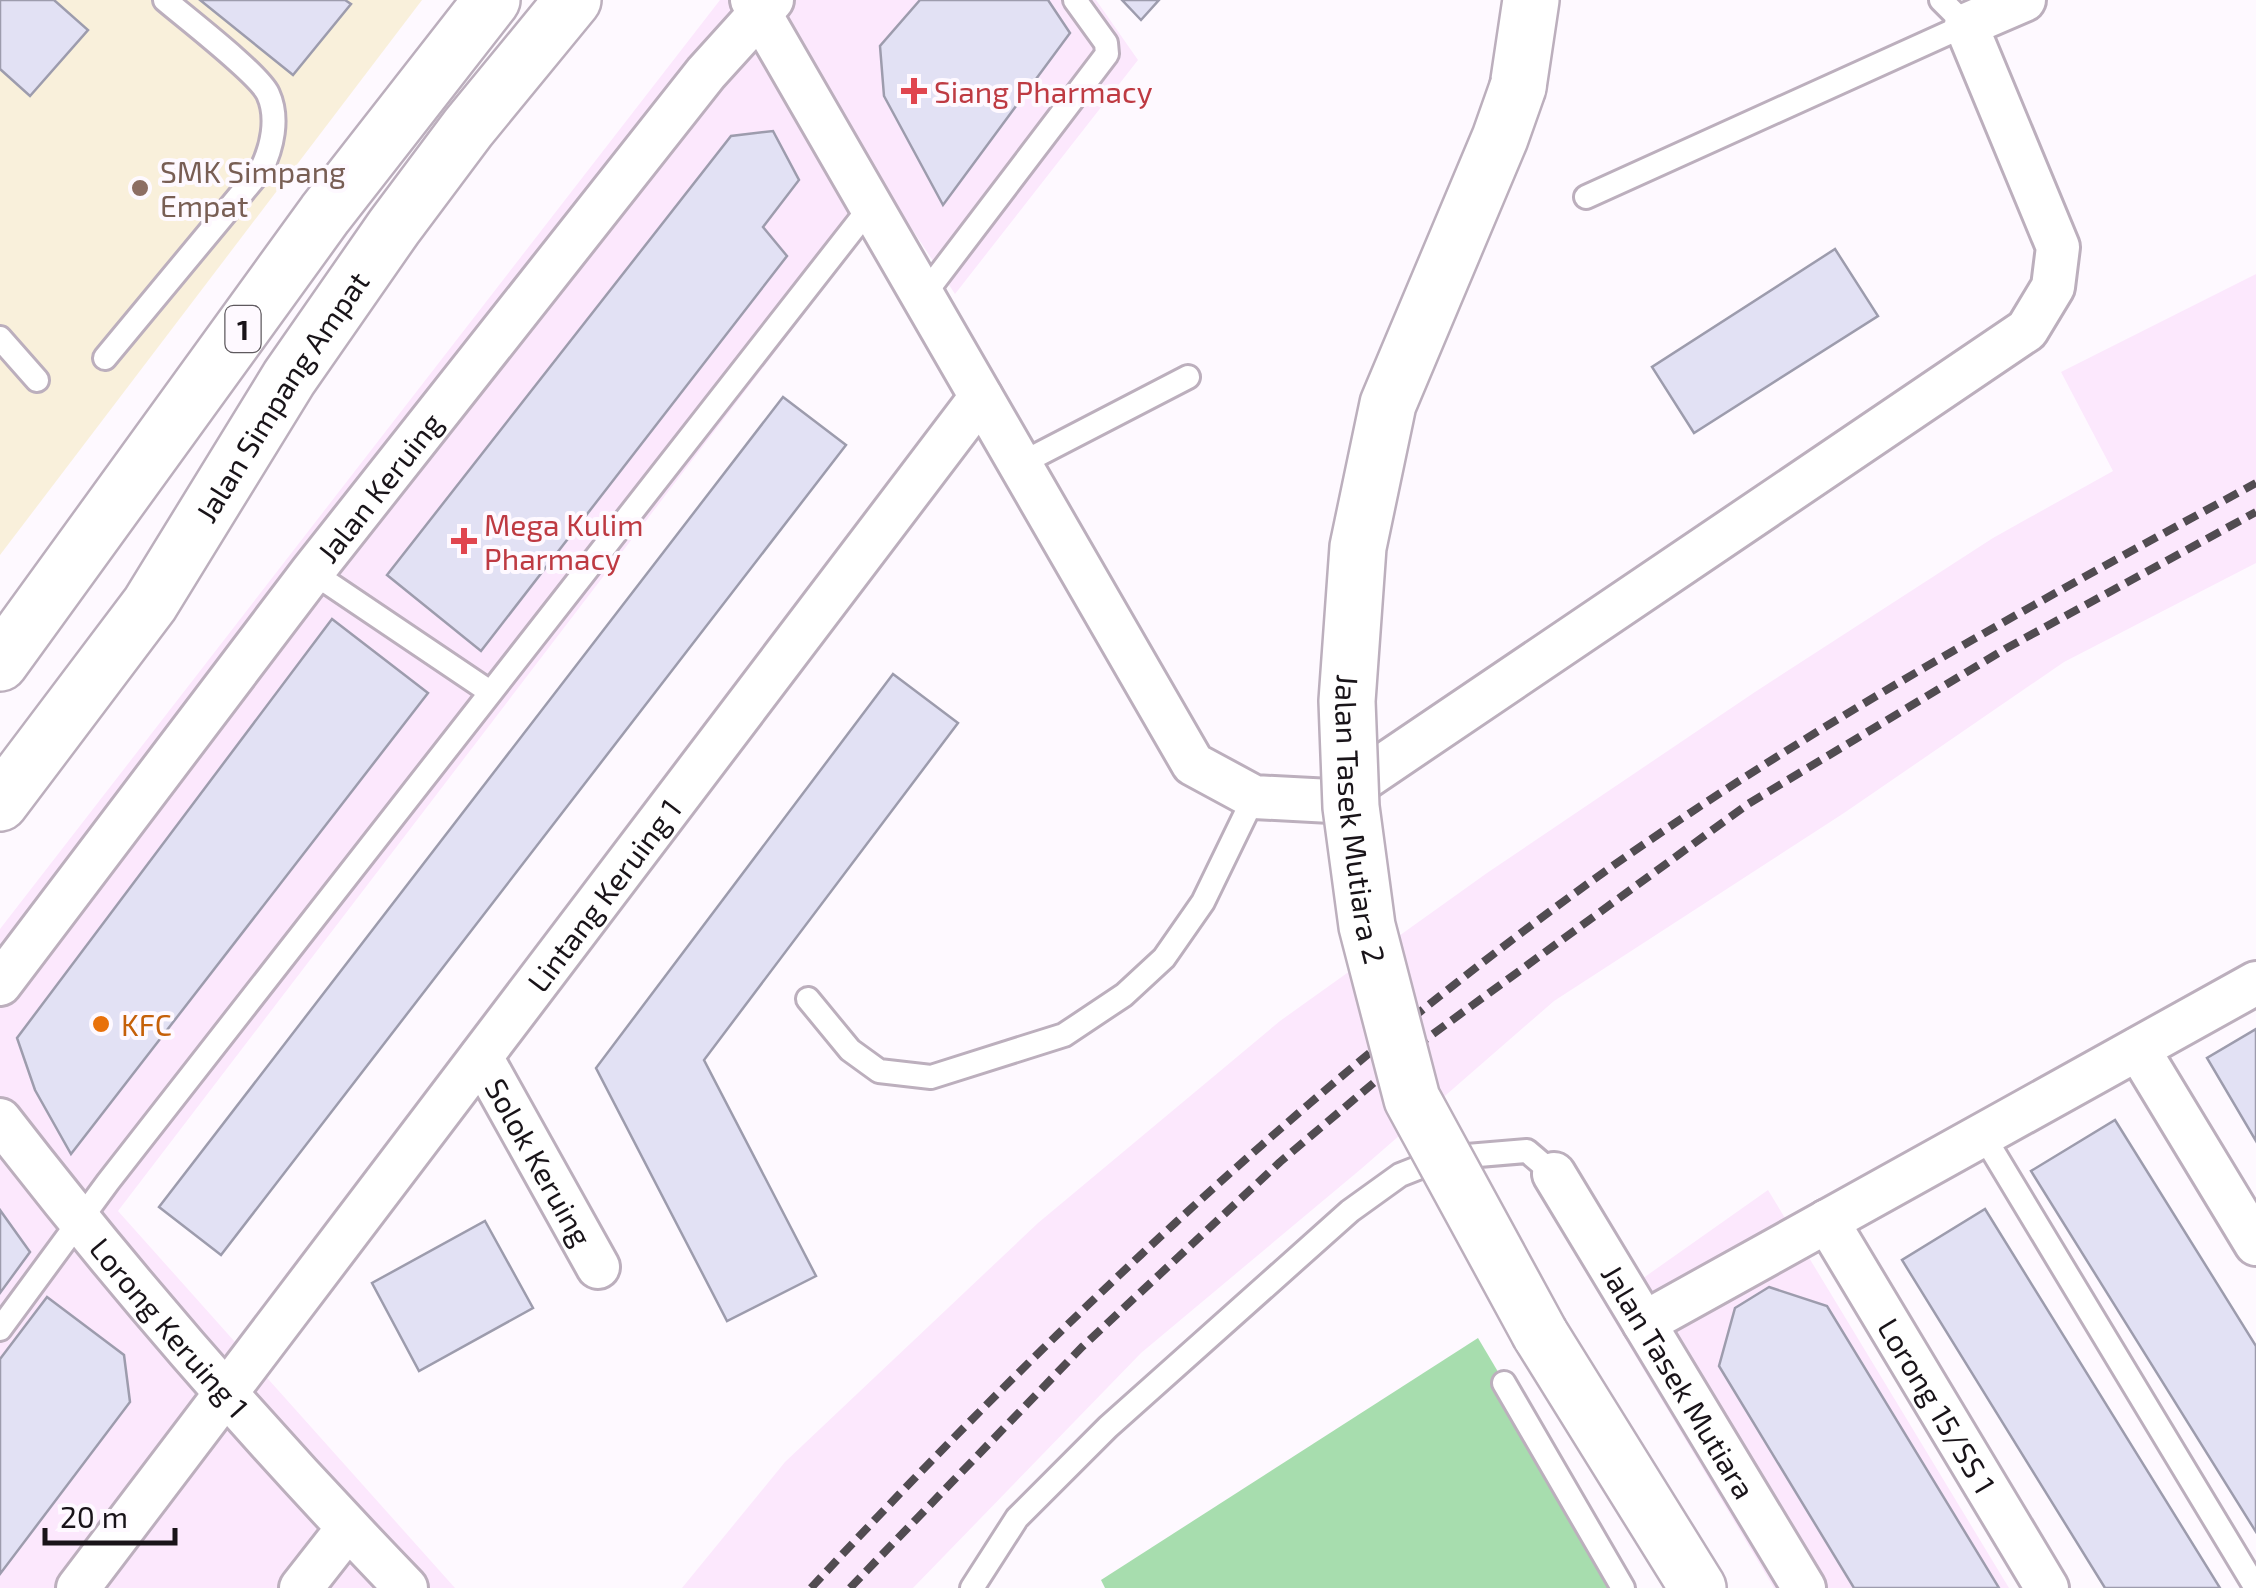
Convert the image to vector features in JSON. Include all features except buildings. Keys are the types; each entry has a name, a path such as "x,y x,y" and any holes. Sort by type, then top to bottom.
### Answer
{"main road":[{"name":"1","path":"0,662 325,214 492,0"},
{"name":"Jalan Simpang Ampat","path":"0,802 150,604 289,378 394,227 468,128 573,0"},
{"name":"Jalan Tasek Mutiara 2","path":"1531,0 1518,87 1500,138 1388,404 1358,547 1348,700 1351,807 1367,926 1412,1099 1540,1334 1698,1588"}],"street":[{"path":"754,4 1194,764 1254,797 1331,801 2026,330 2053,287 2058,247 1954,12 2024,0"},
{"name":"Jalan Keruing","path":"0,984 312,572 706,73 754,4"},
{"name":"Lintang Keruing 1","path":"78,1588 982,397"},
{"path":"1644,1323 2256,983"},
{"path":"2138,1049 2256,1244"},
{"name":"Solok Keruing","path":"481,1057 598,1267"},
{"name":"Lorong Keruing 1","path":"0,1120 80,1223 226,1393 406,1588"},
{"name":"Jalan Tasek Mutiara","path":"1554,1174 1804,1588"},
{"name":"Lorong 15/SS 1","path":"1826,1222 2048,1588"},
{"path":"301,1588 348,1528"}],"lane":[{"path":"106,358 261,170 270,150 273,125 268,94 165,0"},
{"path":"923,296 1106,54 1106,42 1075,0"},
{"path":"1586,197 1954,12"},
{"path":"0,1329 120,1167 871,206"},
{"path":"0,338 38,380"},
{"path":"1020,464 1188,377"},
{"path":"312,572 490,692"},
{"path":"808,999 850,1050 879,1071 931,1077 1064,1035 1124,995 1164,958 1203,902 1254,797"},
{"path":"1983,1135 2256,1588"},
{"path":"972,1588 1018,1518 1108,1427 1350,1211 1400,1175 1444,1158 1526,1151 1554,1174"},
{"path":"1504,1383 1616,1585"}],"shaded area":[{"name":"SMK Simpang Empat","path":"0,0 422,0 0,555"},
{"path":"720,0 1096,0 1138,60 955,294 892,199 118,1211 455,1588 0,1588 0,929"},
{"path":"2256,274 2256,563 2064,662 1844,813 1554,1001 1141,1353 913,1588 682,1588 785,1462 1038,1223 1280,1021 1487,873 1755,692 1993,538 2113,471 2061,372"},
{"path":"1768,1190 2009,1588 1774,1588 1605,1305"}],"green space":[{"path":"1478,1338 1626,1588 1105,1588 1101,1580"}],"railway":[{"path":"811,1588 992,1399 1181,1217 1379,1045 1481,964 1666,829 1831,723 2000,624 2256,483"},
{"path":"850,1588 1082,1347 1280,1162 1422,1042 1748,804 2005,649 2256,512"}],"place":[{"name":"Siang Pharmacy","path":"914,91"},
{"name":"SMK Simpang Empat","path":"140,188"},
{"name":"Mega Kulim Pharmacy","path":"464,541"},
{"name":"KFC","path":"101,1024"}]}
